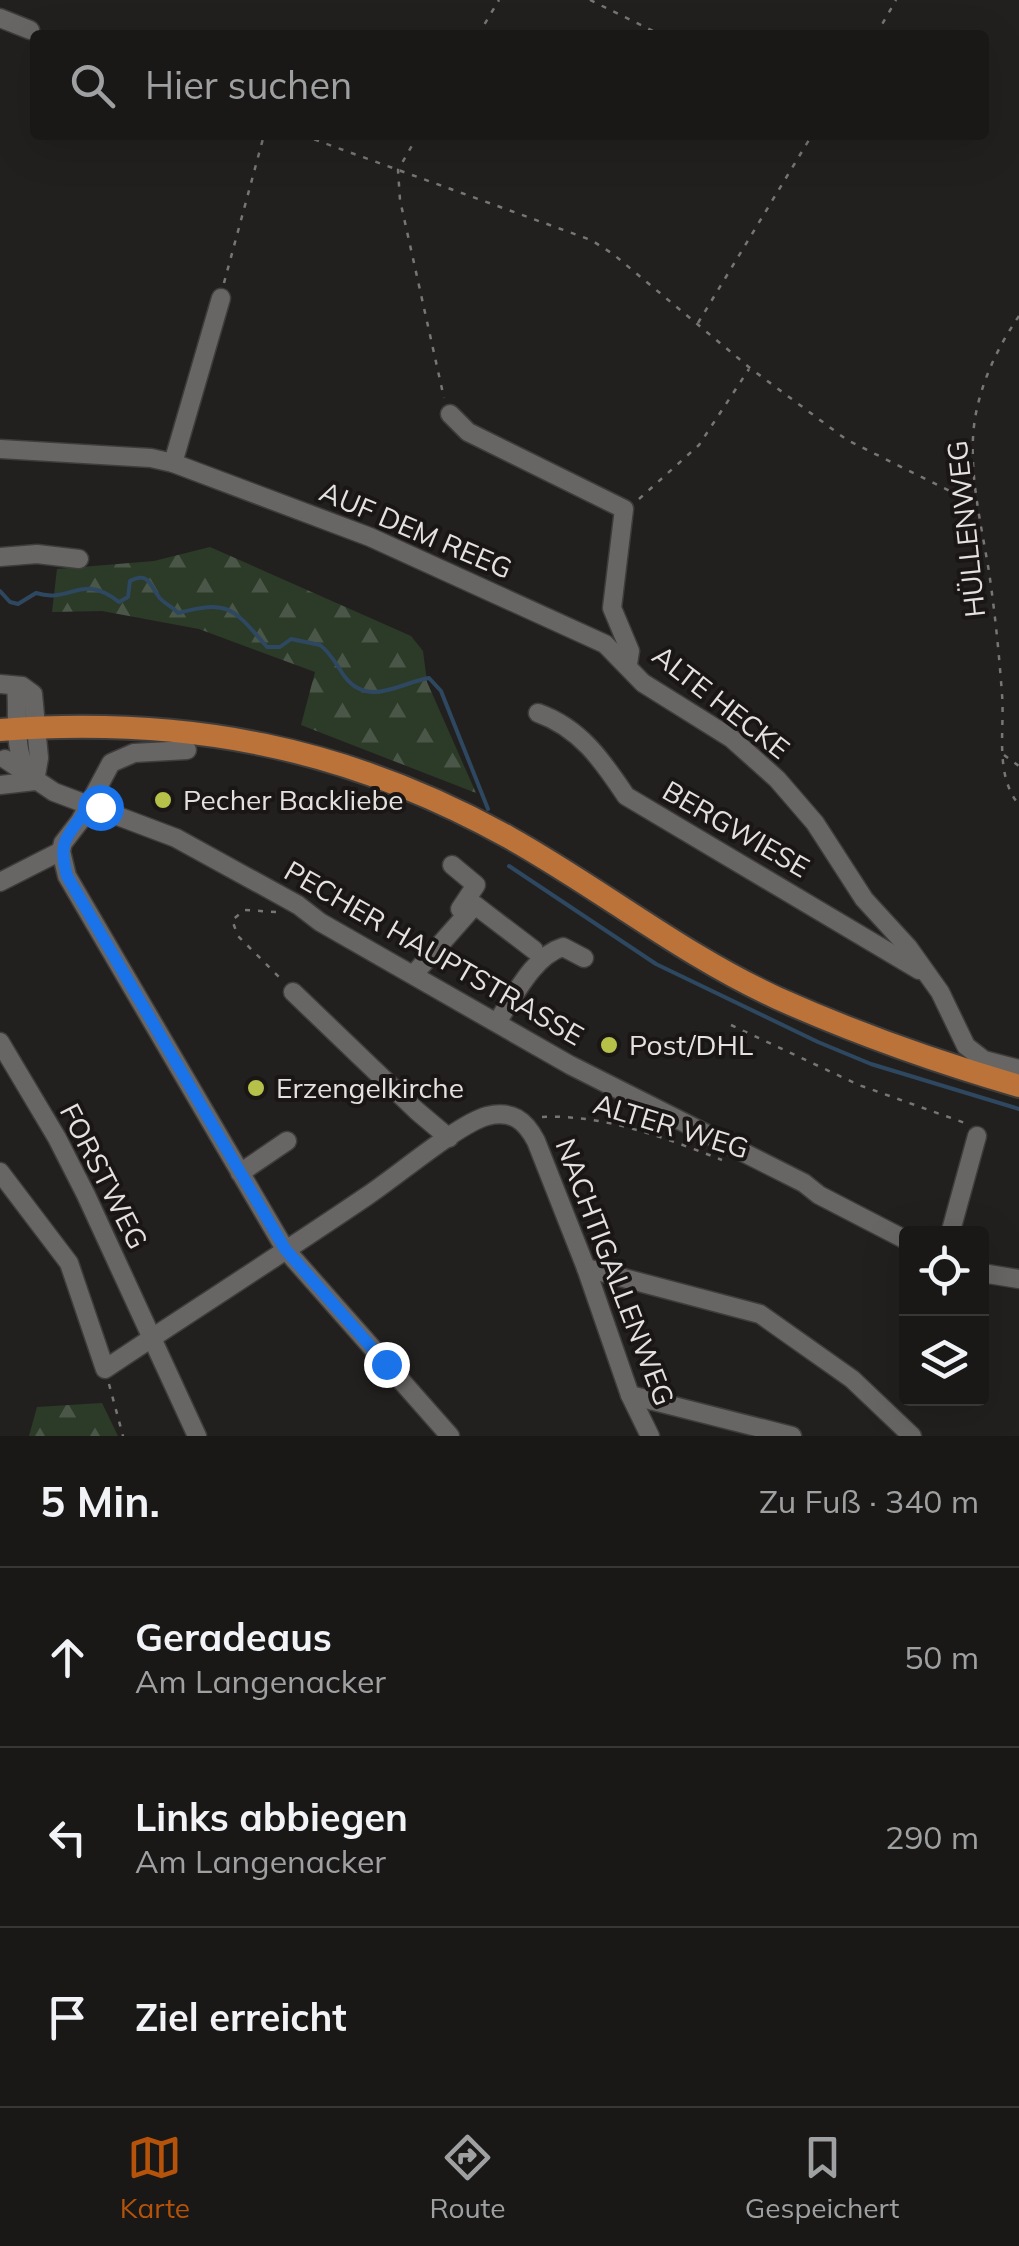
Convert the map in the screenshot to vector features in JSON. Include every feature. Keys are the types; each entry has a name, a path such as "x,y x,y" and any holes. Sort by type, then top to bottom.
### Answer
{"main road":[{"path":"19,729 106,726 224,735 296,751 388,780 513,840 652,928 775,997 940,1063 1019,1086"}],"street":[{"path":"0,18 30,30"},
{"path":"173,463 220,298"},
{"path":"450,414 468,432 624,509"},
{"name":"AUF DEM REEG","path":"0,448 151,458 173,463 370,537 580,630 606,644 628,664"},
{"name":"ALTE HECKE","path":"624,509 612,608 630,651 628,664 643,683 732,738 776,779 815,823 864,899 908,947 940,992 966,1046 984,1060 1019,1069"},
{"path":"0,557 37,554 80,559"},
{"path":"0,785 34,781 39,769 19,729 33,694 8,685"},
{"name":"BERGWIESE","path":"538,713 558,720 577,734 600,758 626,796 924,973"},
{"path":"186,750 153,751 119,757 111,763 63,843 61,852 67,876 285,1249 450,1436"},
{"name":"PECHER HAUPTSTRASSE","path":"2,763 54,792 176,838 570,1065 804,1183 899,1236"},
{"path":"0,882 61,852"},
{"path":"412,973 474,891 472,880 452,865"},
{"path":"412,973 475,905 534,950"},
{"path":"497,1022 528,976 552,950 563,947 584,958"},
{"path":"293,992 450,1138"},
{"name":"FORSTWEG","path":"0,1042 58,1138 197,1436"},
{"path":"0,1172 69,1263 104,1369 482,1118 516,1116 529,1127"},
{"name":"NACHTIGALLENWEG","path":"529,1127 586,1268 630,1394 650,1436"},
{"path":"952,1226 977,1136"},
{"path":"240,1172 287,1140"},
{"path":"586,1268 760,1314 852,1379 912,1436"},
{"path":"989,1274 1019,1279"},
{"path":"630,1394 792,1436"}],"path":[{"path":"481,30 499,0"},
{"path":"590,0 651,30"},
{"path":"879,30 896,0"},
{"path":"220,298 263,140"},
{"path":"316,140 591,240 847,440 978,505"},
{"path":"415,140 398,170 404,218 450,414"},
{"path":"698,325 809,140"},
{"name":"HÜLLENWEG","path":"1019,316 994,362 976,415 978,505 998,638 1002,754 1006,780 1019,804"},
{"path":"624,509 699,444 750,368"},
{"path":"1002,754 1019,766"},
{"path":"293,992 238,936 232,920 245,910 286,913 302,908"},
{"path":"732,1025 859,1085 964,1122 977,1136"},
{"name":"ALTER WEG","path":"529,1127 543,1117 579,1118 616,1125 722,1160"},
{"path":"104,1369 123,1436"}],"green space":[{"path":"210,547 411,636 423,651 427,682 476,793 301,725 315,672 199,629 102,611 52,612 57,569 154,561"},
{"path":"102,1403 118,1436 29,1436 37,1407"}],"waterway":[{"path":"0,591 10,602 18,604 36,593 59,595 86,589 106,593 119,602 128,597 130,581 141,578 178,613 209,607 229,610 267,647 280,647 291,639 320,645 345,677 364,691 386,691 429,678 441,691 488,809"},
{"path":"509,866 656,964 818,1042 871,1064 1019,1109"}],"place":[{"name":"Pecher Backliebe","path":"163,800"},
{"name":"Post/DHL","path":"609,1045"},
{"name":"Erzengelkirche","path":"256,1088"}],"route":[{"path":"100,807 89,803 63,843 61,852 67,876 285,1249 386,1364"}]}
